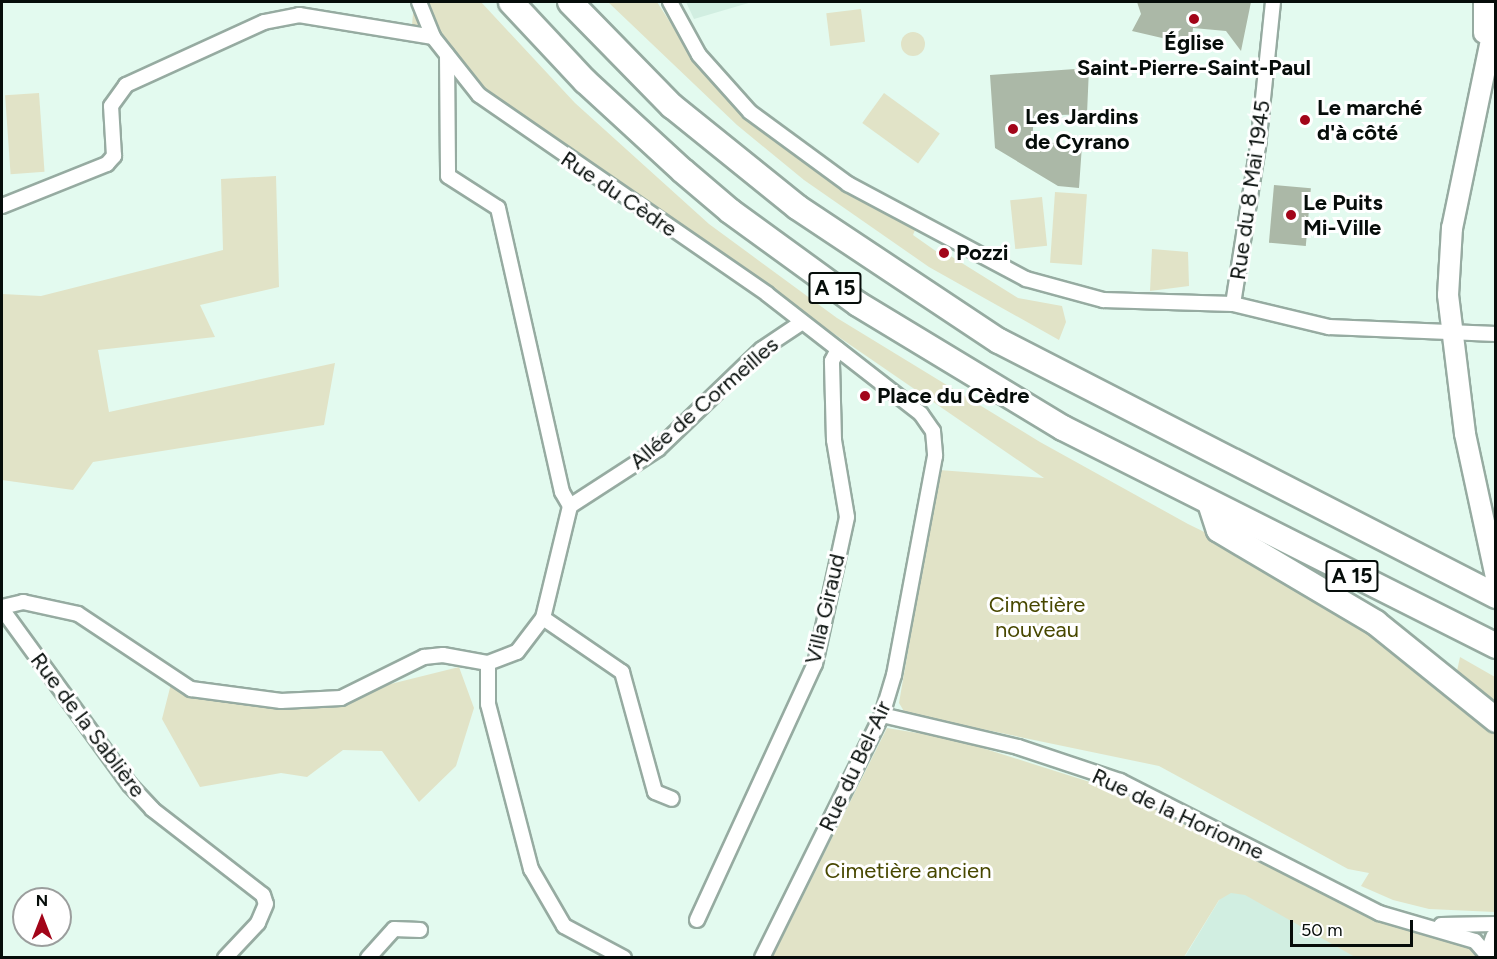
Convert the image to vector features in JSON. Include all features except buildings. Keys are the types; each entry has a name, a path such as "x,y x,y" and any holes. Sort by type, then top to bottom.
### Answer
{"highway":[{"name":"A 15","path":"511,2 631,125 786,253 976,379 1210,503 1496,646"},
{"name":"A 15","path":"570,2 672,106 797,207 999,341 1496,596"},
{"path":"1210,503 1219,530 1376,623 1496,720"}],"main road":[{"path":"1484,2 1484,81"},
{"path":"1496,16 1449,245 1450,333 1488,515 1489,550 1496,577"},
{"path":"1489,957 1496,938"}],"street":[{"name":"Rue du Cèdre","path":"419,2 433,37 479,95 801,323"},
{"path":"670,2 699,55 750,112 848,184 1020,276 1069,295 1103,300 1233,304 1329,327 1496,334"},
{"name":"Rue du 8 Mai 1945","path":"1233,304 1266,75 1273,2"},
{"path":"2,206 98,172 114,156 111,106 116,94 264,21 299,15 433,37"},
{"path":"2,608 23,602 78,614 191,688 225,697 280,701 341,698 424,657 443,655 488,663 517,652 543,618 570,506 562,492 498,208 458,186 448,176 447,55"},
{"path":"801,323 838,349"},
{"name":"Allée de Cormeilles","path":"570,506 658,449 762,349 801,323"},
{"name":"Rue du Bel-Air","path":"762,957 882,715 894,675 935,456 936,440 929,422 838,349"},
{"name":"Villa Giraud","path":"697,920 815,664 847,517 834,440 831,361 838,349"},
{"name":"Rue de la Sablière","path":"2,608 130,785 152,809 263,895 266,904 258,923 225,957"},
{"path":"543,618 622,672 655,792 672,799"},
{"path":"488,663 488,704 531,869 564,926 624,957"},
{"name":"Rue de la Horionne","path":"882,715 1018,747 1120,781 1379,913 1430,925 1474,940 1489,957"},
{"name":"Rue de la Horionne","path":"1430,925 1496,924"},
{"path":"368,957 394,929 420,930"}],"shaded area":[{"path":"686,2 752,2 694,19"},
{"path":"1238,869 1386,958 1184,958"}],"green space":[{"name":"Cimetière nouveau","path":"414,2 481,2 575,103 709,224 837,318 1040,442 1188,524 1323,590 1495,733 1495,912 1429,909 1393,900 1361,886 1369,873 1348,869 1159,766 905,713 899,703 939,470 1044,478 497,102 456,70 437,25 412,25"},
{"path":"608,2 657,2 705,76 767,136 855,197 915,230 913,235 940,254 949,255 1018,298 1062,306 1066,322 1059,340 929,267 804,180 737,125"},
{"path":"861,9 865,42 830,46 826,13"},
{"path":"913,32 921,36 925,44 921,52 913,56 905,52 901,44 905,36"},
{"path":"39,93 45,172 11,174 5,95"},
{"path":"884,93 940,134 918,163 862,123"},
{"path":"276,176 279,287 200,305 215,337 98,350 109,412 335,363 324,425 93,462 73,490 2,480 2,294 41,296 223,250 221,179"},
{"path":"1055,192 1087,194 1082,265 1050,263"},
{"path":"1042,197 1047,246 1015,249 1010,200"},
{"path":"1152,249 1188,252 1189,286 1150,291"},
{"path":"1460,657 1495,677 1495,707 1457,671"},
{"path":"459,667 474,708 456,766 419,802 382,751 343,750 307,777 281,773 200,787 162,719 171,684 207,697 314,703"},
{"name":"Cimetière ancien","path":"887,728 954,739 1112,789 1221,838 1353,909 1473,945 1482,957 1355,957 1245,895 1231,893 1219,900 1184,957 772,958"}],"place":[{"name":"Église Saint-Pierre-Saint-Paul","path":"1194,19"},
{"name":"Le marché d'à côté","path":"1305,120"},
{"name":"Les Jardins de Cyrano","path":"1013,129"},
{"name":"Le Puits Mi-Ville","path":"1291,215"},
{"name":"Pozzi","path":"944,253"},
{"name":"Place du Cèdre","path":"865,396"}]}
